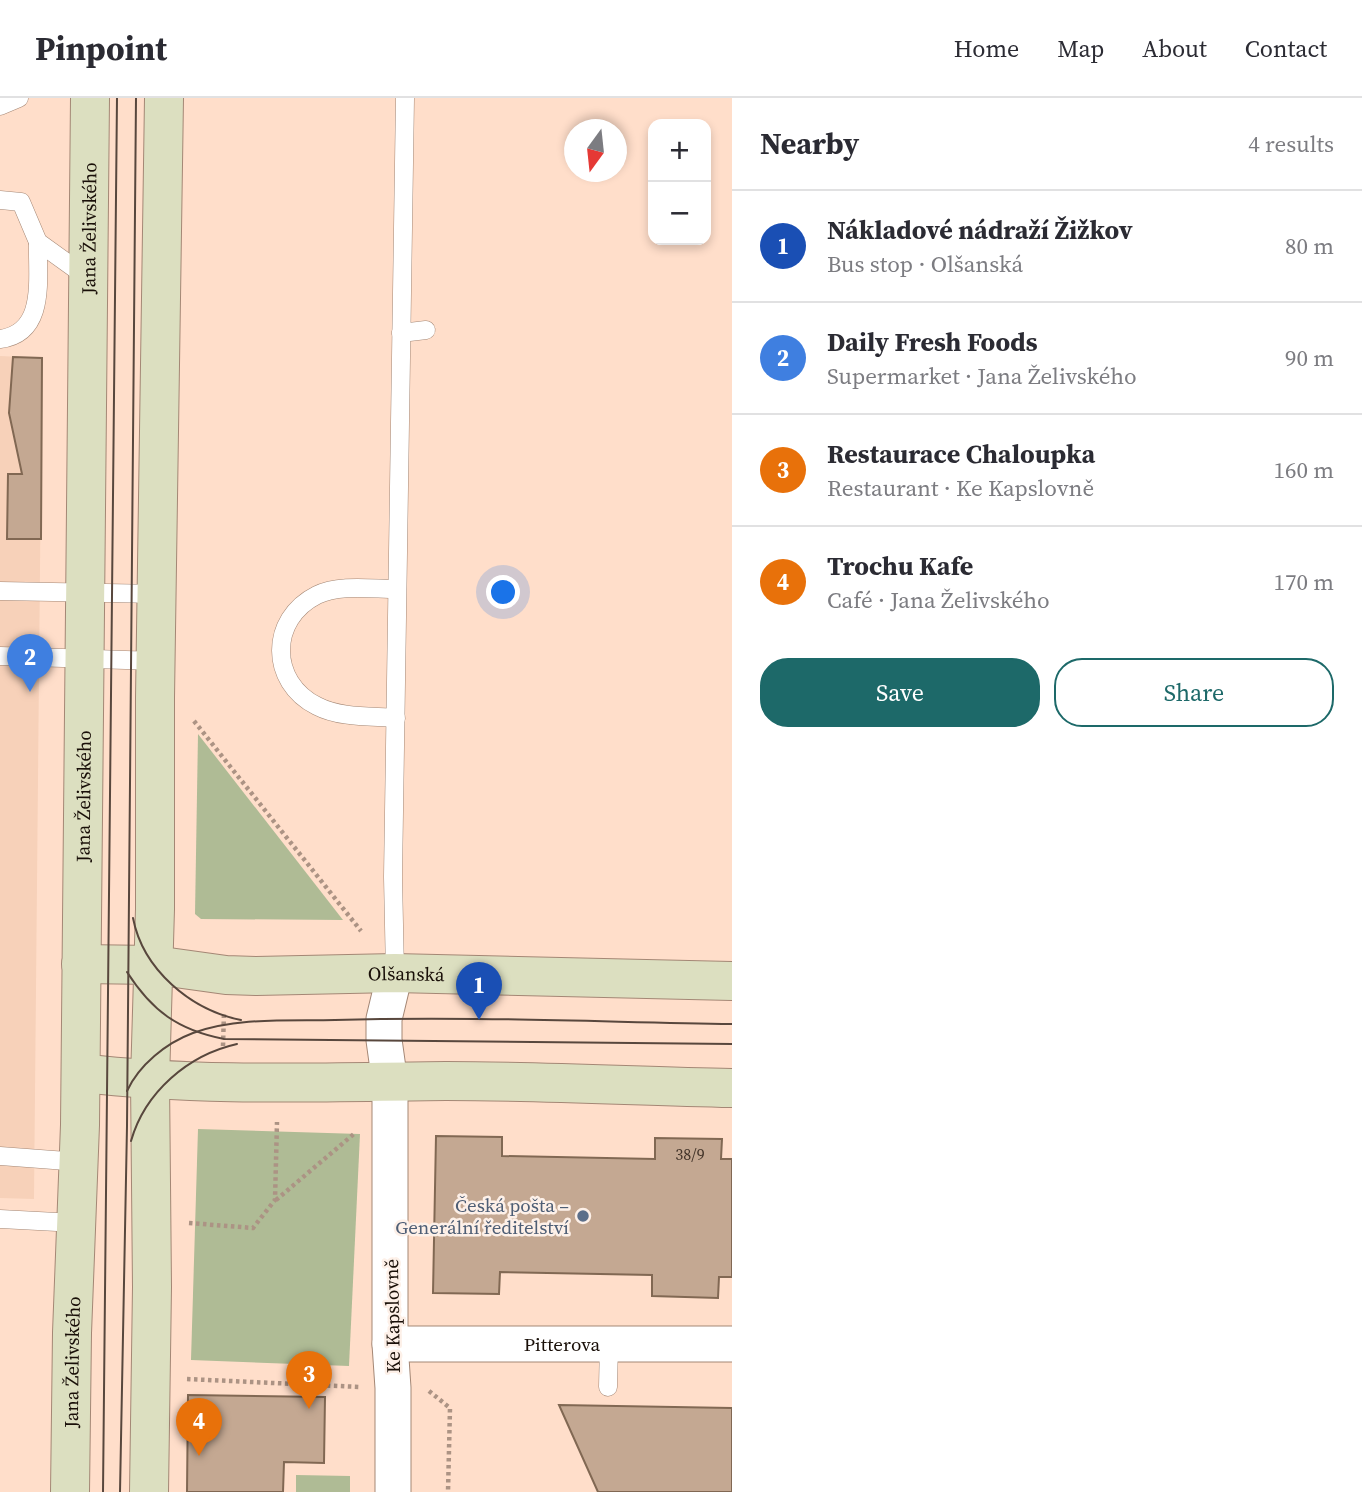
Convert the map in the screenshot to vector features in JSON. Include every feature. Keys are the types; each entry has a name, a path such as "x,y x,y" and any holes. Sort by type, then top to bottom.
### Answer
{"main road":[{"name":"Jana Želivského","path":"70,1492 76,1223 80,1162 90,98"},
{"path":"149,1492 152,1287 150,1080 154,965 164,98"},
{"name":"Olšanská","path":"81,964 154,965 226,975 395,973 732,981"},
{"path":"81,1073 150,1080 222,1082 447,1081 732,1088"}],"street":[{"name":"Ke Kapslovně","path":"393,1492 390,1083 384,1019 395,973"},
{"name":"Pitterova","path":"390,1344 732,1344"}],"lane":[{"path":"0,106 19,98"},
{"path":"395,973 393,877 405,98"},
{"path":"0,200 21,202 38,242 36,305 32,320 23,332 0,339"},
{"path":"38,242 89,279"},
{"path":"401,333 426,330"},
{"path":"396,718 342,715 317,706 299,693 285,676 280,659 281,640 288,622 300,606 318,594 341,589 397,589"},
{"path":"0,591 159,594"},
{"path":"0,656 157,661"},
{"path":"0,1156 80,1162"},
{"path":"0,1219 76,1223"},
{"path":"608,1344 608,1387"}],"path":[{"path":"188,714 361,931"},
{"path":"222,1082 226,975"},
{"path":"275,1200 277,1122"},
{"path":"184,1223 253,1228 275,1200 365,1124"},
{"path":"179,1378 364,1387"},
{"path":"428,1390 450,1408 448,1492"}],"shaded area":[{"path":"0,356 42,358 34,1199 0,1198"}],"green space":[{"path":"198,734 343,920 201,919 195,914"},
{"path":"198,1129 360,1134 349,1366 191,1360"},
{"path":"296,1475 350,1476 350,1492 296,1492"}],"building":[{"path":"13,357 42,358 41,539 7,539 8,474 22,474 9,413"},
{"name":"Česká pošta – Generální ředitelství","path":"436,1136 502,1137 502,1156 655,1159 655,1138 722,1139 721,1159 732,1159 732,1277 719,1277 718,1298 652,1296 652,1275 500,1272 499,1294 433,1293"},
{"path":"188,1395 325,1397 324,1463 284,1462 283,1492 187,1492"},
{"path":"559,1405 732,1408 732,1492 598,1492"}],"tram line":[{"path":"103,1492 117,98"},
{"path":"120,1492 127,1126 136,98"},
{"path":"133,918 138,937 147,954 172,985 204,1007 241,1020"},
{"path":"127,972 146,998 168,1017 193,1030 224,1039 732,1044"},
{"path":"127,1091 146,1064 173,1043 210,1028 245,1022 434,1019 732,1024"},
{"path":"131,1141 147,1107 171,1078 202,1057 237,1044"}],"place":[{"name":"Daily Fresh Foods","path":"30,692"},
{"name":"Nákladové nádraží Žižkov","path":"479,1020"},
{"name":"Česká pošta – Generální ředitelství","path":"583,1216"},
{"name":"Restaurace Chaloupka","path":"309,1409"},
{"name":"Trochu Kafe","path":"199,1456"}]}
